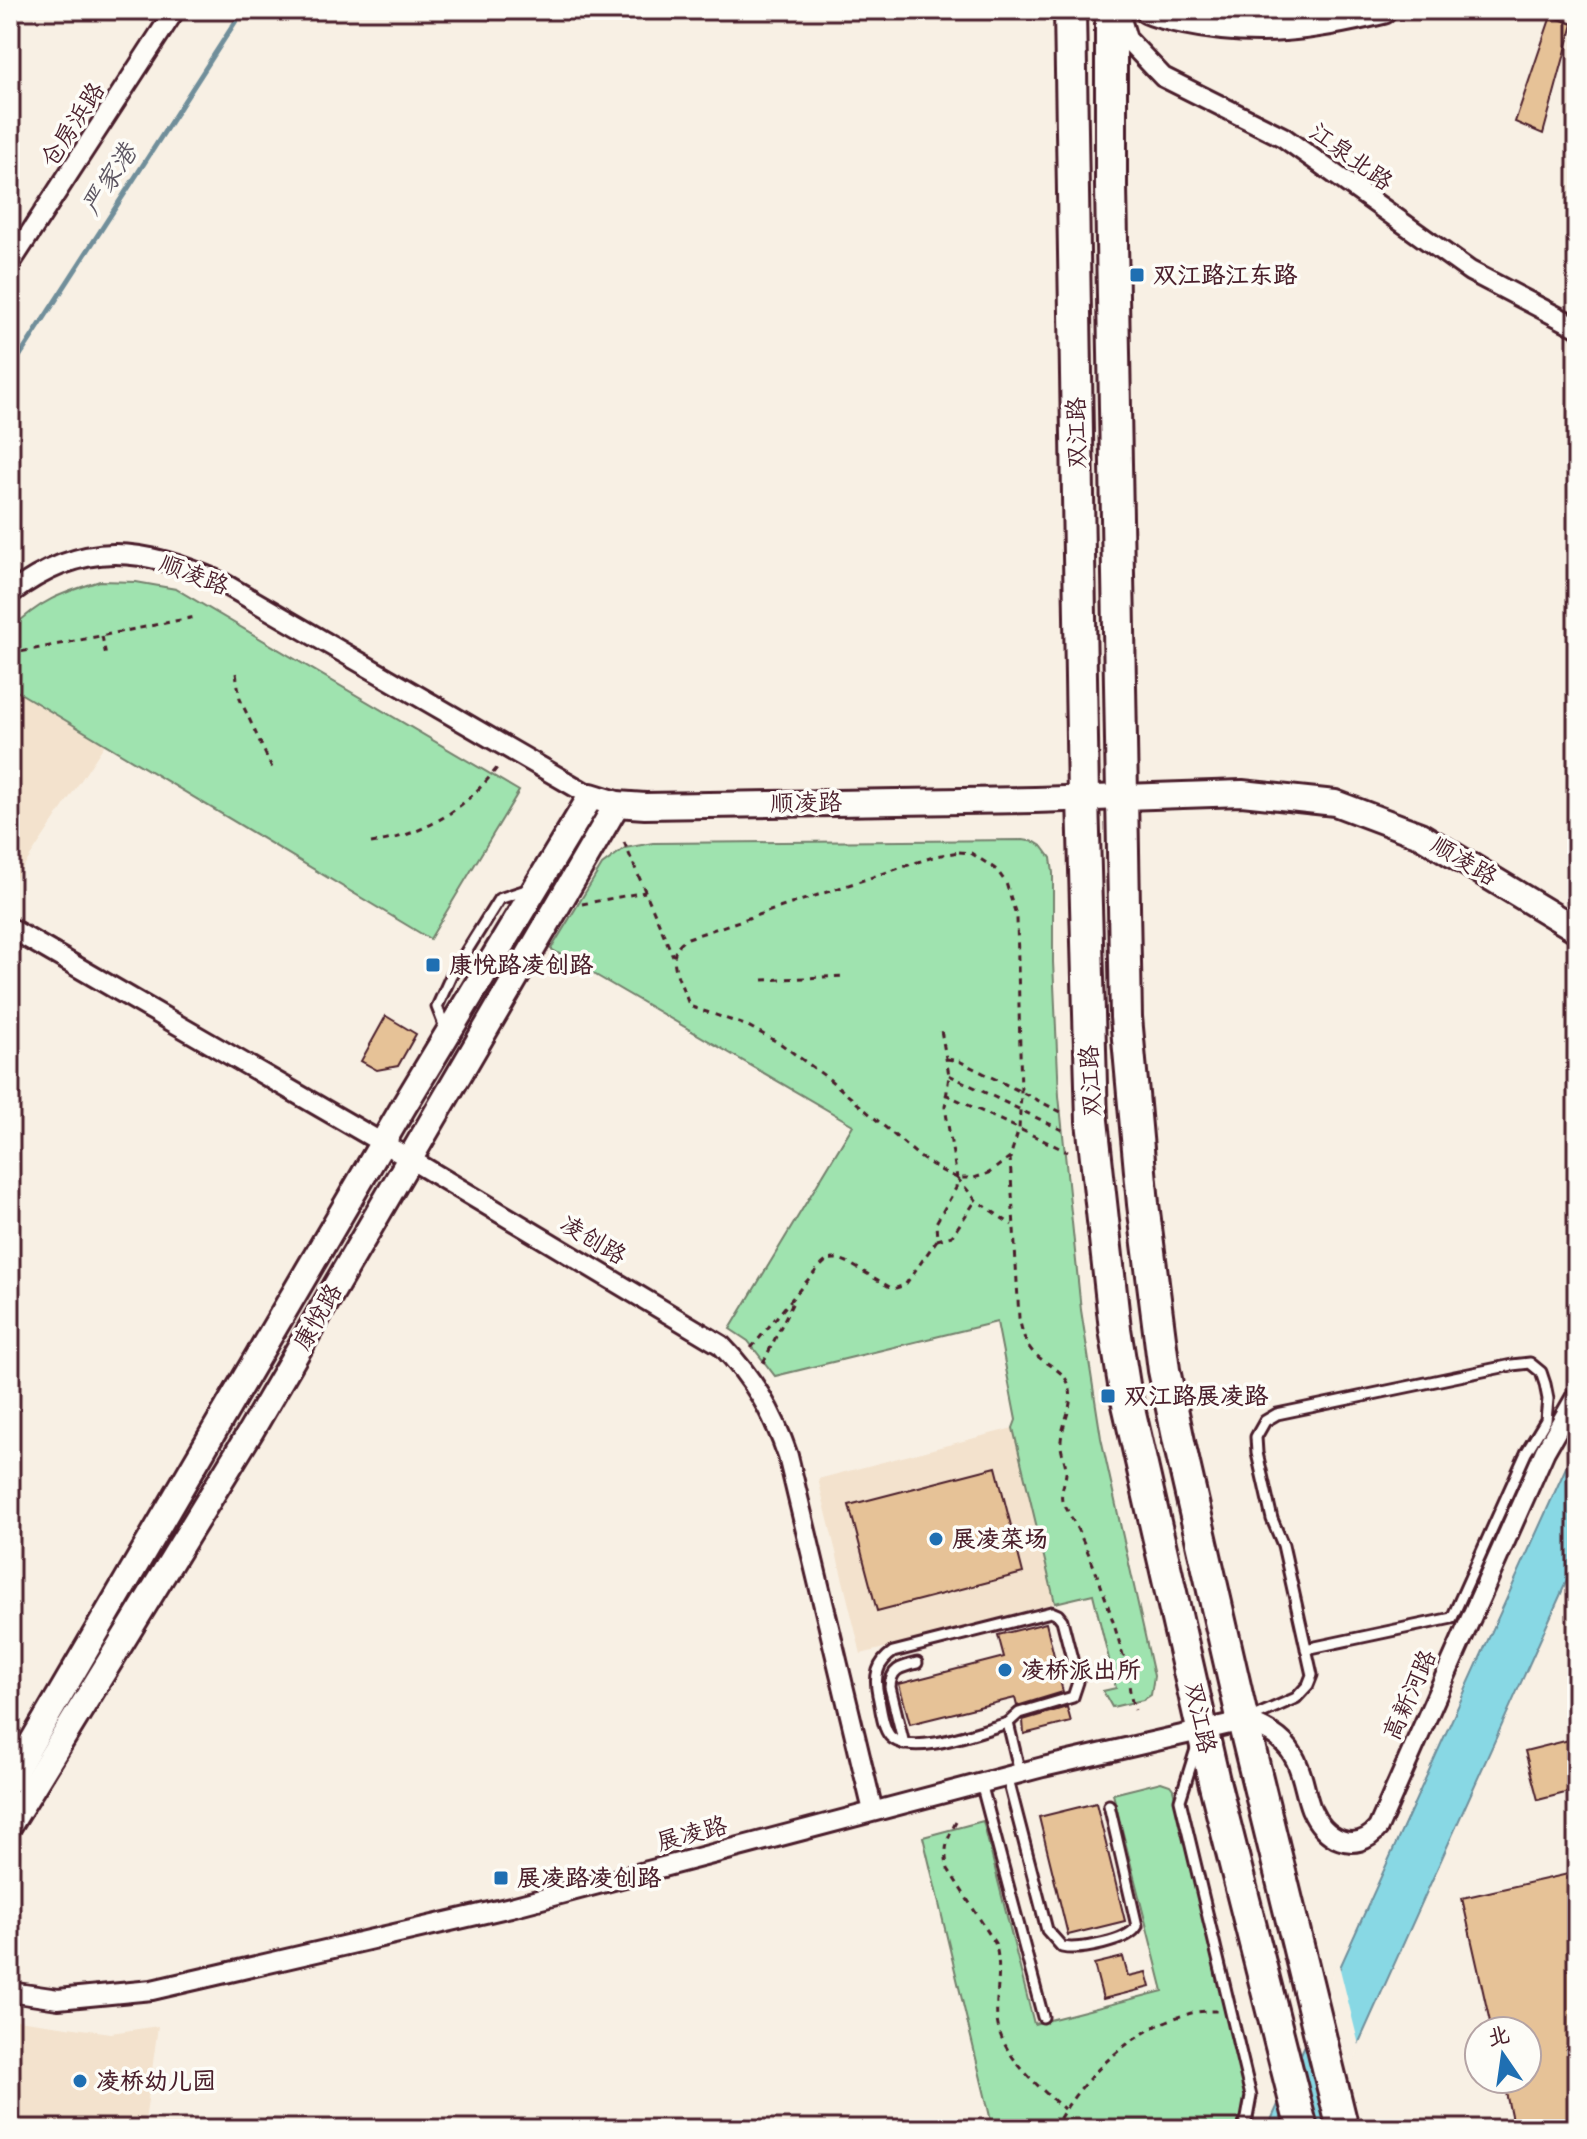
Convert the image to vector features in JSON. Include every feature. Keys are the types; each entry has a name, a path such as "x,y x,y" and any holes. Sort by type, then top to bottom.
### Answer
{"main road":[{"name":"双江路","path":"1070,10 1083,798 1092,1121 1115,1329 1125,1391 1202,1730 1302,2129"},
{"name":"双江路","path":"1111,10 1111,186 1126,1017 1154,1297 1164,1370 1179,1442 1243,1721 1342,2124"},
{"path":"1148,10 1223,28 1333,23 1383,10"}],"street":[{"name":"仓房浜路","path":"10,264 175,10"},
{"name":"江泉北路","path":"1118,10 1127,39 1163,77 1283,137 1470,271 1577,327"},
{"name":"顺凌路","path":"10,594 38,575 66,562 101,553 139,556 185,566 223,583 591,796 617,804 1124,798 1242,793 1335,803 1420,835 1577,930"},
{"name":"康悦路","path":"10,1780 382,1143 591,796"},
{"name":"康悦路","path":"10,1824 251,1431 617,804"},
{"name":"凌创路","path":"10,928 410,1159 721,1345 746,1371 778,1427 788,1456 873,1811"},
{"name":"高新河路","path":"1243,1721 1262,1726 1292,1752 1312,1812 1323,1828 1348,1843 1358,1843 1371,1837 1378,1828 1545,1451 1577,1395"},
{"name":"展凌路","path":"10,1992 58,1999 152,1990 511,1907 1014,1774 1243,1721"}],"lane":[{"path":"1243,1721 1296,1698 1308,1685 1312,1675 1306,1649 1283,1545 1272,1519 1257,1453 1256,1437 1265,1421 1277,1414 1530,1363 1541,1372 1548,1399 1546,1420 1526,1453 1452,1618 1306,1649"},
{"path":"1043,1613 1058,1615 1062,1620 1078,1682 1077,1690 1065,1702 1019,1713 1008,1723 924,1745 904,1744 887,1732 876,1677 877,1667 893,1652 1043,1613"},
{"path":"904,1744 890,1677 898,1668 917,1663"},
{"path":"1008,1723 1014,1774 1047,1930 1062,1947 1080,1948 1128,1936 1137,1926 1109,1805"},
{"path":"1202,1730 1180,1800 1251,2096 1242,2129"},
{"path":"981,1783 1043,2017"}],"path":[{"path":"10,654 195,617"},
{"path":"102,636 106,656"},
{"path":"236,673 240,699 272,768"},
{"path":"371,843 404,838 427,827 473,797 497,768"},
{"path":"624,842 692,1007 748,1026 781,1044 840,1087 921,1158 957,1178 976,1200 1012,1225"},
{"path":"673,957 676,947 688,938 936,856 971,853 997,870 1006,883 1017,918 1021,1110 1010,1157 1019,1318 1025,1340 1033,1352 1061,1374 1069,1385 1070,1402 1061,1441 1061,1456 1067,1472 1061,1492 1062,1501 1096,1568 1126,1664 1129,1697 1135,1710"},
{"path":"574,906 646,892"},
{"path":"763,980 845,976"},
{"path":"751,1348 820,1265 829,1259 839,1259 893,1289 905,1285 937,1240 936,1223 956,1188 957,1178 945,1107 949,1075 941,1030"},
{"path":"947,1059 959,1061 1065,1114"},
{"path":"949,1075 1066,1132"},
{"path":"945,1094 1068,1152"},
{"path":"957,1178 974,1178 989,1173 1010,1157"},
{"path":"937,1240 952,1236 976,1200"},
{"path":"763,1363 795,1297"},
{"path":"956,1822 947,1838 945,1858 948,1869 995,1943 999,1957 997,2018 1000,2031 1022,2067 1064,2109"},
{"path":"1054,2129 1064,2109 1118,2051 1187,2014 1231,2010"}],"shaded area":[{"path":"10,687 105,744 10,887"},
{"name":"展凌菜场","path":"1013,1428 1055,1603 861,1654 818,1479"},
{"name":"凌桥幼儿园","path":"10,2019 111,2033 158,2026 144,2129 10,2129"}],"green space":[{"path":"100,581 136,582 176,589 519,791 430,939 10,687 10,630 51,599"},
{"path":"1023,840 1043,847 1051,858 1059,1096 1081,1310 1101,1438 1154,1676 1151,1695 1143,1700 1112,1707 1103,1691 1116,1688 1093,1594 1055,1603 1013,1428 1016,1420 997,1322 775,1376 748,1341 730,1329 853,1125 551,949 602,865 625,848 653,843"},
{"path":"1161,1782 1173,1789 1253,2129 993,2129 923,1837 983,1821 1034,2024 1163,1991 1113,1794"}],"water":[{"path":"1577,1443 1577,1558 1320,2129 1267,2129"}],"pier":[{"path":"1338,1961 1360,2049 1327,2123 1305,2034"}],"building":[{"path":"1551,16 1573,24 1543,134 1515,122"},
{"path":"386,1016 416,1034 398,1066 377,1070 361,1061"},
{"name":"展凌菜场","path":"996,1467 1023,1573 877,1611 849,1505"},
{"name":"凌桥派出所","path":"1046,1623 1063,1692 1017,1706 1015,1698 910,1724 899,1684 1004,1657 998,1635"},
{"path":"1067,1707 1071,1722 1024,1734 1023,1720"},
{"path":"1577,1738 1577,1790 1538,1800 1525,1751"},
{"path":"1096,1803 1125,1921 1068,1935 1039,1817"},
{"path":"1577,1872 1577,2129 1514,2129 1507,2095 1543,2095 1543,2015 1488,2015 1462,1898"},
{"path":"1123,1957 1128,1976 1146,1972 1150,1987 1103,1999 1094,1964"}],"waterway":[{"name":"严家港","path":"10,371 243,10"}],"place":[{"name":"双江路江东路","path":"1137,275"},
{"name":"康悦路凌创路","path":"433,965"},
{"name":"双江路展凌路","path":"1108,1396"},
{"name":"展凌菜场","path":"936,1539"},
{"name":"凌桥派出所","path":"1005,1670"},
{"name":"展凌路凌创路","path":"501,1878"},
{"name":"凌桥幼儿园","path":"80,2081"}]}
